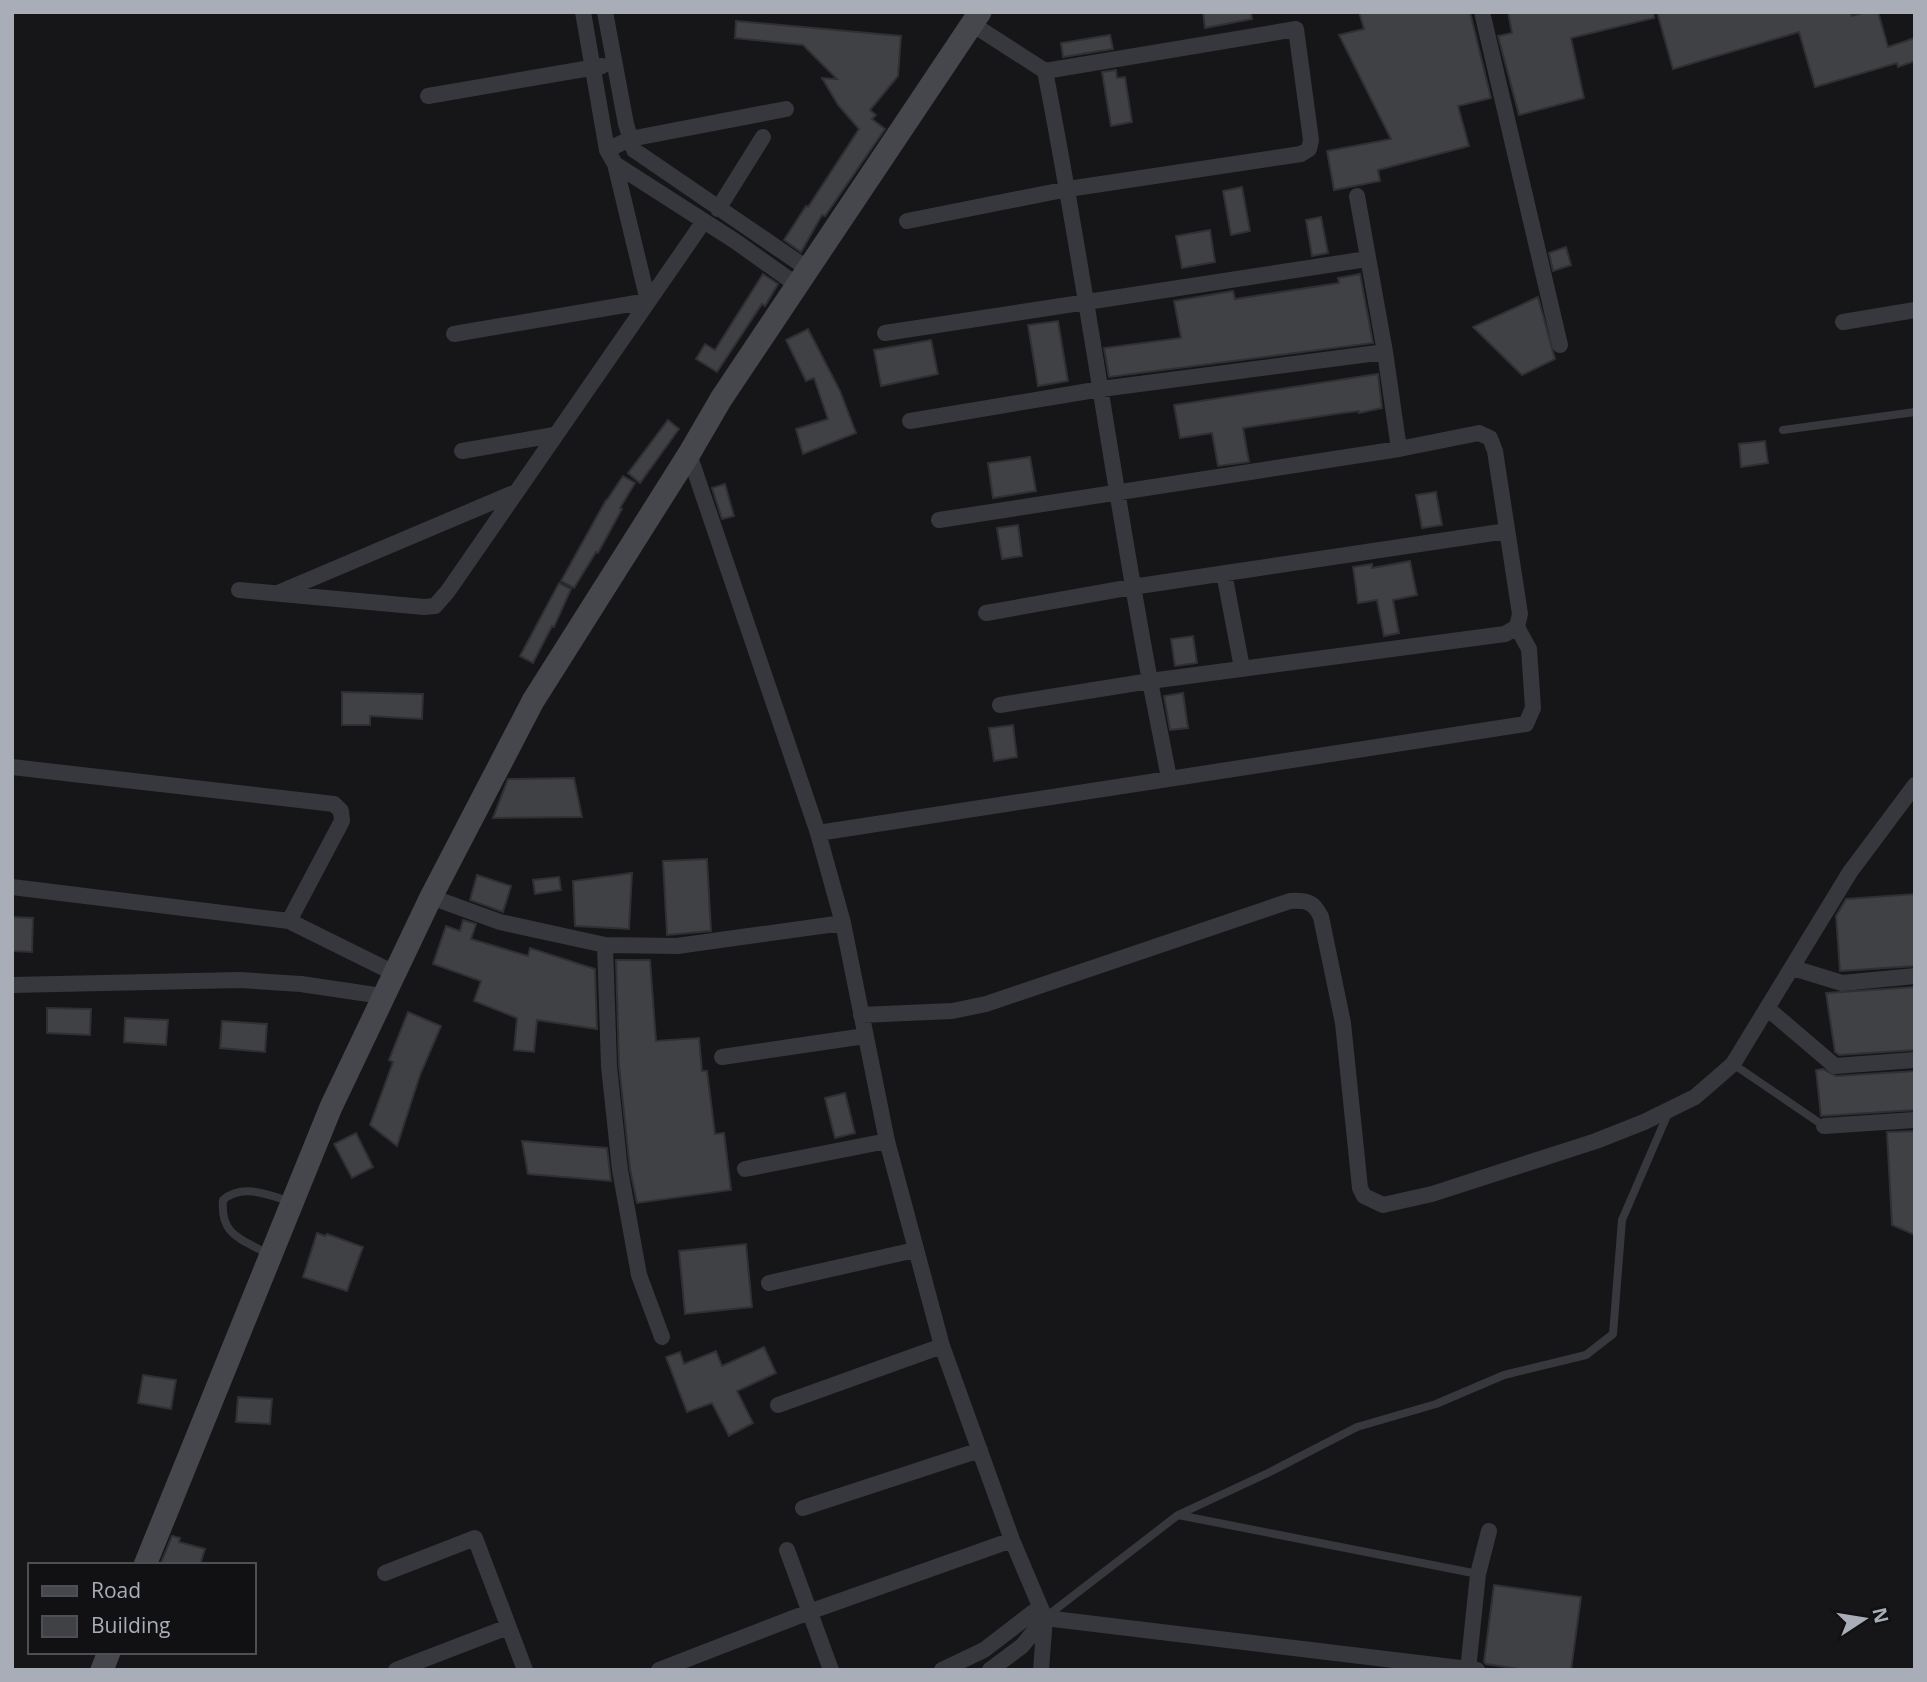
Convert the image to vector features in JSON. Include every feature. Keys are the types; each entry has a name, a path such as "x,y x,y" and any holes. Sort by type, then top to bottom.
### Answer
{"main road":[{"path":"146,1563 331,1107 431,897 533,701 721,399 976,18"}],"street":[{"path":"583,12 611,157 648,301"},
{"path":"605,12 629,139 634,150 718,209 802,277"},
{"path":"1482,12 1560,345"},
{"path":"976,18 1045,71 1088,303 1132,587 1169,778"},
{"path":"908,221 1068,189 1301,154 1309,149 1311,140 1296,29 1045,71"},
{"path":"428,96 615,63"},
{"path":"611,157 629,139 786,109"},
{"path":"718,209 762,137"},
{"path":"611,157 704,221 802,277"},
{"path":"689,211 699,196"},
{"path":"1357,196 1399,449"},
{"path":"239,590 435,606 704,221"},
{"path":"885,333 1367,259"},
{"path":"454,334 648,301"},
{"path":"1843,322 1915,310"},
{"path":"910,421 1101,389 1385,352"},
{"path":"818,833 1526,724 1533,708 1529,649 1517,627 1520,614 1495,451 1490,438 1479,433 1399,449 939,520"},
{"path":"462,452 554,435"},
{"path":"689,454 818,833 843,923 887,1140 942,1346 1012,1540 1042,1612 1041,1670"},
{"path":"278,593 516,492"},
{"path":"986,613 1132,587 1507,531"},
{"path":"1224,573 1242,668"},
{"path":"1000,705 1242,668 1505,634 1517,627"},
{"path":"12,767 334,804 341,811 342,821 289,920"},
{"path":"861,1016 952,1011 986,1004 1290,901 1311,902 1316,906 1321,918 1343,1023 1360,1188 1364,1196 1382,1205 1432,1194 1596,1141 1644,1122 1695,1097 1732,1064 1850,872 1915,785"},
{"path":"12,887 289,920 394,973"},
{"path":"431,897 500,922 605,945 677,946 843,923"},
{"path":"605,945 609,1066 620,1170 639,1275 662,1337"},
{"path":"1793,968 1842,983 1915,976"},
{"path":"12,985 240,980 302,984 382,996"},
{"path":"1768,1009 1835,1066 1915,1060"},
{"path":"722,1057 866,1036"},
{"path":"1824,1126 1915,1120"},
{"path":"745,1169 887,1140"},
{"path":"769,1283 915,1250"},
{"path":"778,1405 942,1346"},
{"path":"803,1507 980,1450"},
{"path":"942,1670 984,1650 1042,1612 1471,1669 1478,1574 1489,1531"},
{"path":"385,1573 475,1538 525,1670"},
{"path":"659,1670 809,1612 1012,1540"},
{"path":"787,1550 831,1670"},
{"path":"990,1670 1022,1646 1042,1612"},
{"path":"396,1670 508,1627"}],"lane":[{"path":"1783,430 1915,412"},
{"path":"1732,1064 1824,1126"},
{"path":"1042,1612 1178,1515 1357,1427 1436,1404 1504,1376 1586,1355 1613,1334 1622,1220 1670,1109"},
{"path":"271,1256 232,1234 224,1225 223,1200 231,1193 248,1191 293,1202"},
{"path":"1178,1515 1478,1574"}],"building":[{"path":"1203,12 1251,12 1252,19 1205,28"},
{"path":"1359,12 1470,12 1491,98 1458,106 1469,146 1378,170 1380,181 1334,190 1327,151 1391,139 1339,35 1364,29"},
{"path":"1508,12 1654,12 1654,18 1571,38 1584,98 1519,115 1498,36 1512,33"},
{"path":"1657,12 1851,12 1852,16 1878,12 1888,47 1915,38 1915,61 1898,67 1897,63 1815,87 1799,32 1673,69"},
{"path":"736,21 901,36 898,76 870,110 876,115 872,119 885,129 825,216 822,215 801,252 784,240 859,129 838,105 822,78 837,79 803,45 735,38"},
{"path":"1110,35 1113,49 1063,57 1061,43"},
{"path":"1116,70 1117,78 1125,77 1132,122 1111,126 1102,72"},
{"path":"1242,187 1250,231 1231,235 1223,191"},
{"path":"1321,217 1328,253 1312,256 1306,220"},
{"path":"1210,230 1215,262 1182,268 1176,236"},
{"path":"1566,247 1571,265 1553,271 1549,253"},
{"path":"763,274 778,284 717,372 696,359 705,344 715,350"},
{"path":"1360,274 1373,343 1109,377 1104,348 1181,338 1174,301 1233,291 1235,299 1339,283 1338,278"},
{"path":"1538,297 1555,359 1522,375 1473,327"},
{"path":"1058,321 1068,381 1038,386 1028,325"},
{"path":"808,329 840,391 856,433 803,454 796,429 828,419 814,378 806,381 786,340"},
{"path":"931,340 938,374 881,386 874,350"},
{"path":"1378,374 1382,408 1243,428 1249,462 1218,466 1212,433 1180,438 1174,405"},
{"path":"668,420 679,429 640,483 628,473"},
{"path":"1765,441 1768,463 1741,467 1739,444"},
{"path":"1030,457 1036,491 993,498 988,463"},
{"path":"623,476 635,483 598,553 596,552 574,588 561,581 606,500"},
{"path":"725,484 734,516 722,519 712,488"},
{"path":"1436,492 1442,525 1422,528 1416,495"},
{"path":"1018,525 1022,556 1002,559 997,528"},
{"path":"1410,561 1417,595 1393,600 1399,633 1384,636 1377,600 1358,603 1353,567 1372,564 1372,568"},
{"path":"559,583 571,589 554,627 552,626 533,663 520,656"},
{"path":"1193,636 1197,663 1175,666 1171,639"},
{"path":"342,692 423,694 422,719 370,716 370,725 342,725"},
{"path":"1183,693 1188,728 1170,730 1164,696"},
{"path":"1013,725 1017,757 994,761 989,728"},
{"path":"574,778 582,817 493,818 508,779"},
{"path":"707,859 711,931 667,935 663,861"},
{"path":"632,873 629,929 575,926 573,881"},
{"path":"477,875 511,886 503,912 470,900"},
{"path":"559,877 561,890 535,894 533,880"},
{"path":"1915,894 1915,966 1840,971 1836,916 1846,899"},
{"path":"12,917 33,918 32,952 12,951"},
{"path":"463,920 476,924 471,939 528,956 530,948 595,969 597,1029 537,1020 534,1052 514,1050 517,1018 474,1001 481,981 433,964 446,926 460,931"},
{"path":"616,960 650,960 656,1041 699,1038 702,1071 707,1071 715,1134 724,1133 731,1190 637,1203 630,1169 619,1065"},
{"path":"1915,987 1915,1050 1839,1055 1835,1052 1826,993"},
{"path":"47,1008 91,1009 90,1035 47,1033"},
{"path":"408,1012 441,1026 420,1075 397,1146 370,1125 393,1062 389,1060"},
{"path":"125,1018 168,1020 166,1045 124,1042"},
{"path":"222,1021 267,1024 265,1052 220,1048"},
{"path":"1823,1069 1836,1076 1915,1071 1915,1110 1821,1116 1816,1070"},
{"path":"845,1093 855,1133 835,1138 825,1098"},
{"path":"1915,1131 1915,1235 1892,1225 1887,1132"},
{"path":"356,1133 373,1167 352,1178 334,1144"},
{"path":"522,1141 607,1148 611,1181 528,1174"},
{"path":"317,1233 363,1247 347,1291 303,1277"},
{"path":"746,1244 752,1307 685,1314 679,1251"},
{"path":"764,1347 776,1373 737,1391 753,1423 729,1436 712,1403 687,1412 666,1357 680,1352 684,1364 716,1351 722,1366"},
{"path":"143,1375 176,1380 171,1409 138,1403"},
{"path":"238,1397 272,1399 270,1424 236,1422"},
{"path":"172,1536 180,1538 179,1542 205,1549 201,1563 161,1563"},
{"path":"1494,1585 1581,1597 1571,1670 1526,1670 1484,1662"}]}
